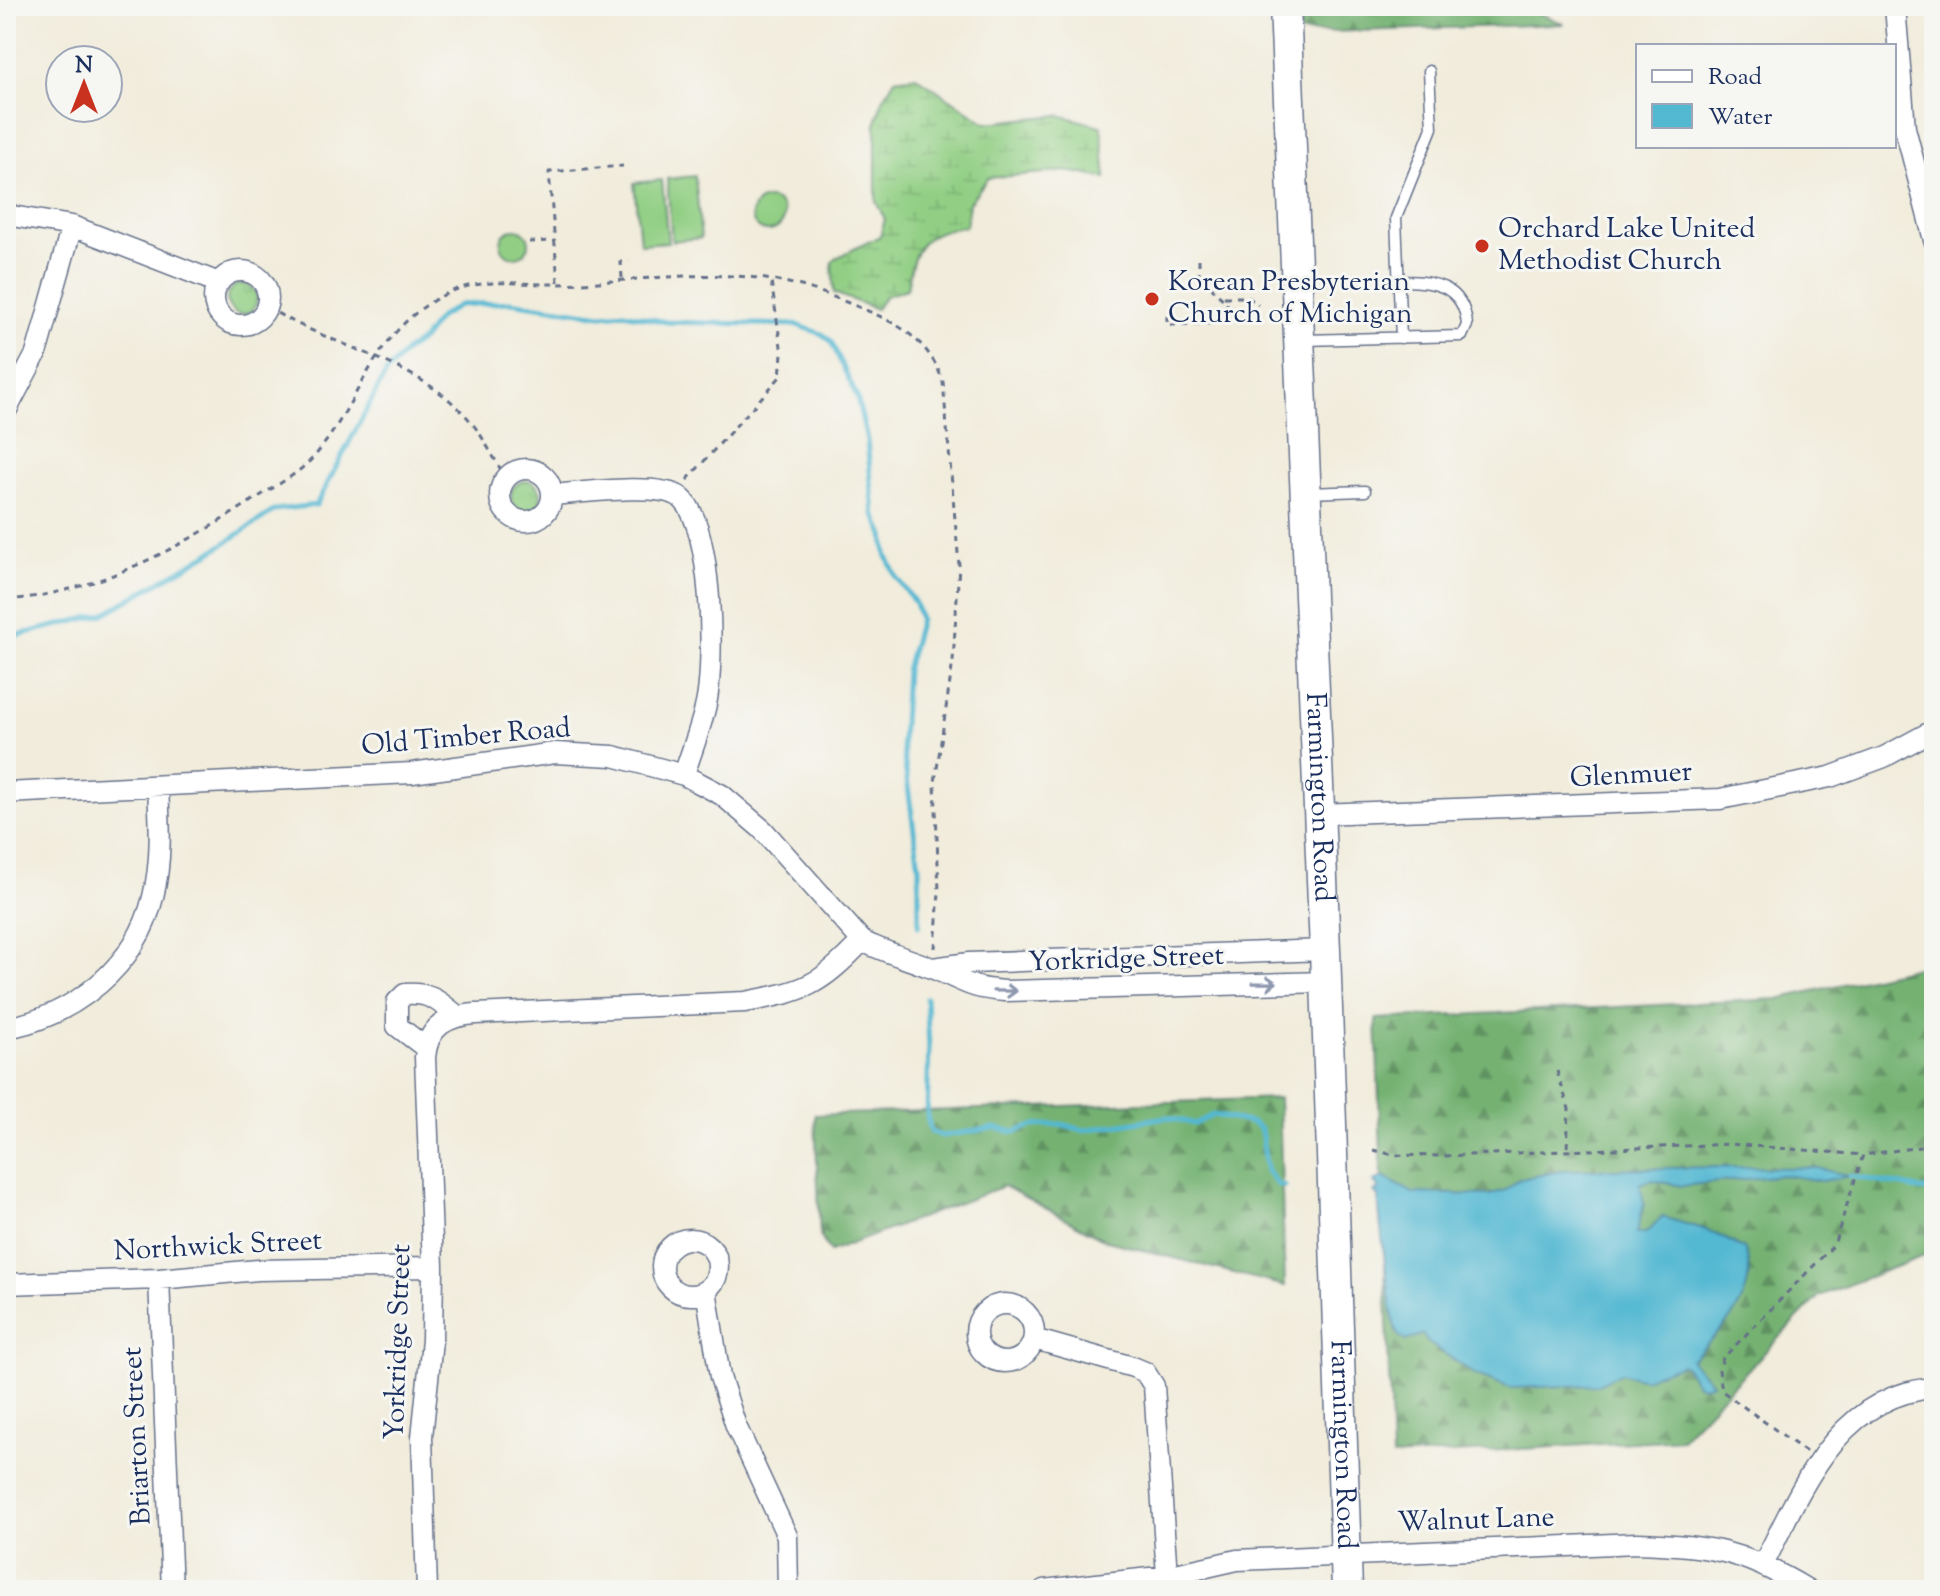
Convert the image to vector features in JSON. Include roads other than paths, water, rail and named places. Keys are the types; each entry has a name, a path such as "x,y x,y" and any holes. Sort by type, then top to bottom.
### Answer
{"street":[{"name":"Farmington Road","path":"1285,6 1325,950 1347,1590"},
{"path":"1895,6 1905,128 1934,240"},
{"path":"6,215 72,226 219,283"},
{"path":"6,411 36,354 72,226"},
{"path":"249,272 263,282 267,307 257,320 232,324 218,312 214,303 219,283 231,273 249,272"},
{"path":"521,470 538,472 550,484 552,495 542,515 526,521 510,516 501,502 506,478 521,470"},
{"path":"552,495 652,490 678,495 695,514 702,541 709,621 707,702 684,775"},
{"name":"Glenmuer","path":"1319,814 1720,799 1830,777 1884,757 1934,730"},
{"name":"Old Timber Road","path":"6,793 158,788 412,773 555,753 613,756 684,775 722,795 763,830 862,941"},
{"path":"6,1028 40,1020 76,1002 112,971 137,937 152,902 158,874 158,788"},
{"path":"456,1015 436,998 422,992 405,994 397,1002 397,1026 426,1048 435,1029 456,1015 751,1001 806,989 828,977 862,941"},
{"name":"Yorkridge Street","path":"862,941 899,959 933,968 971,989 1005,991 1326,982"},
{"name":"Yorkridge Street","path":"933,968 969,963 1325,950"},
{"path":"1098,958 1099,988"},
{"name":"Yorkridge Street","path":"426,1048 433,1267 432,1340 422,1437 427,1590"},
{"name":"Northwick Street","path":"6,1284 159,1279 258,1270 433,1267"},
{"name":"Briarton Street","path":"159,1279 172,1590"},
{"path":"706,1290 720,1377 736,1426 787,1536 788,1590"},
{"path":"1034,1339 1133,1367 1145,1372 1154,1386 1168,1583"},
{"path":"1764,1563 1836,1436 1864,1410 1902,1393 1934,1388"},
{"name":"Walnut Lane","path":"1044,1590 1168,1583 1237,1560 1637,1543 1700,1545 1764,1563 1808,1590"}],"lane":[{"path":"1401,338 1396,218 1432,128 1429,71"},
{"path":"1298,340 1462,336 1467,325 1461,299 1438,282 1398,281"},
{"path":"1305,493 1365,491"}],"water":[{"path":"1817,1168 1850,1176 1822,1181 1784,1175 1682,1186 1652,1180 1640,1184 1644,1204 1637,1233 1647,1233 1662,1217 1710,1231 1745,1249 1749,1267 1743,1298 1726,1324 1691,1360 1712,1383 1697,1383 1682,1364 1644,1379 1621,1373 1596,1385 1510,1388 1475,1374 1427,1342 1423,1334 1406,1341 1397,1332 1379,1198 1374,1192 1379,1189 1374,1182 1383,1177 1413,1193 1489,1195 1506,1190 1520,1179 1565,1170"}],"waterway":[{"path":"6,638 104,614 213,551 275,510 316,505 386,373 407,350 422,340 440,317 460,305 510,302 602,315 624,313 666,322 797,325 822,334 831,341 857,397 867,440 874,513 884,535 886,554 896,577 915,603 920,619 906,670 902,743 919,867 919,926"},
{"path":"926,998 929,1046 927,1116 931,1132 942,1136 994,1128 1015,1132 1032,1126 1061,1124 1083,1130 1167,1117 1195,1124 1213,1115 1253,1123 1261,1130 1267,1171 1278,1185 1284,1186"},
{"path":"1850,1176 1934,1192"}],"place":[{"name":"Orchard Lake United Methodist Church","path":"1482,246"},
{"name":"Korean Presbyterian Church of Michigan","path":"1152,299"}]}
